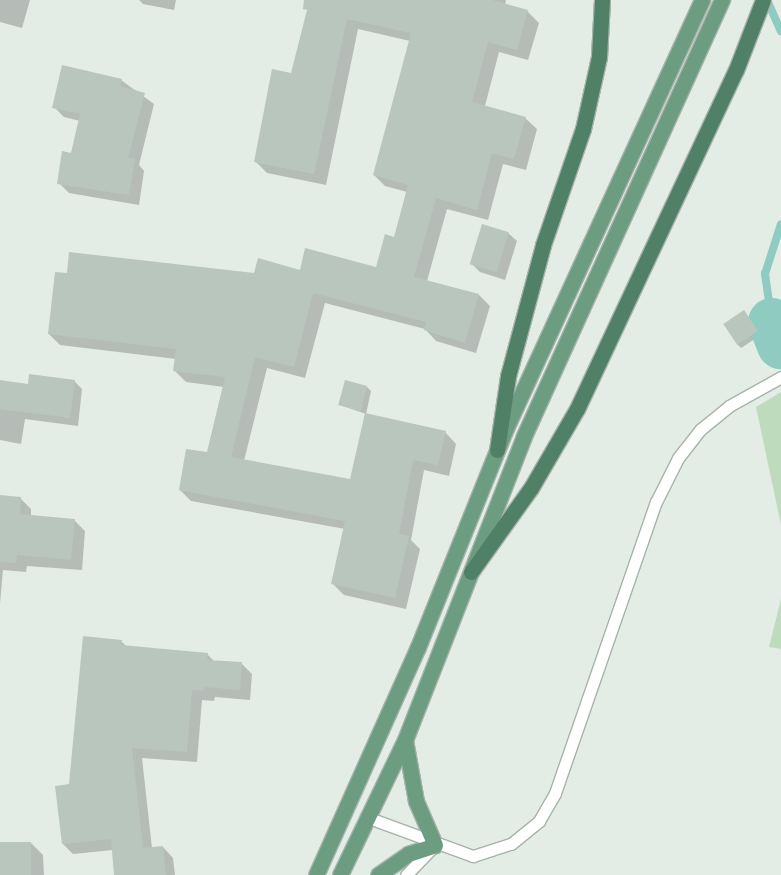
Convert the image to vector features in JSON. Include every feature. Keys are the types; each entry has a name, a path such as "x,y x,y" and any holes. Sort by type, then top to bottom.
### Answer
{"highway":[{"path":"497,450 508,376 543,245 583,129 598,56 602,0"},
{"path":"471,572 531,488 577,409 736,70 763,0"}],"main road":[{"path":"316,875 418,647 497,450 702,0"},
{"path":"340,875 405,740 524,436 722,0"},
{"path":"378,875 408,854 436,844 416,801 405,740"}],"lane":[{"path":"369,818 473,856 492,852 511,844 539,821 555,793 656,502 678,458 701,429 729,406 759,387 781,377"},
{"path":"406,875 436,844"}],"green space":[{"path":"781,392 781,525 756,407"},
{"path":"781,599 781,649 769,647"}],"building":[{"path":"304,0 492,0 528,10 517,50 488,42 472,102 526,117 514,159 492,153 477,210 436,198 414,277 479,294 465,343 424,330 426,322 313,293 294,367 255,357 231,457 350,479 365,413 446,431 438,465 413,460 399,534 409,536 395,598 331,584 345,521 179,490 186,449 207,452 225,377 173,371 176,349 48,334 55,272 67,273 69,252 254,273 258,258 300,270 305,248 376,267 385,234 394,237 408,185 373,175 411,33 347,19 314,174 254,162 272,69 291,73 307,10 303,9"},
{"path":"62,65 122,79 120,86 145,93 128,158 135,159 129,195 57,184 62,151 71,153 80,114 52,108"},
{"path":"482,224 509,232 496,272 470,264"},
{"path":"744,310 758,331 737,345 723,324"},
{"path":"29,374 75,380 70,418 0,409 0,380 28,384"},
{"path":"345,380 367,386 360,411 338,405"},
{"path":"0,495 21,497 20,514 75,519 71,560 17,555 16,563 0,562"},
{"path":"83,636 122,640 121,645 208,653 207,660 242,662 240,690 205,687 204,691 192,690 187,752 132,748 143,848 163,846 166,875 114,875 111,839 62,844 55,786 69,784"},
{"path":"0,842 31,842 31,875 0,875"}],"waterway":[{"path":"767,0 781,31"},
{"path":"772,322 765,274 781,224"},
{"path":"772,322 781,345"}]}
